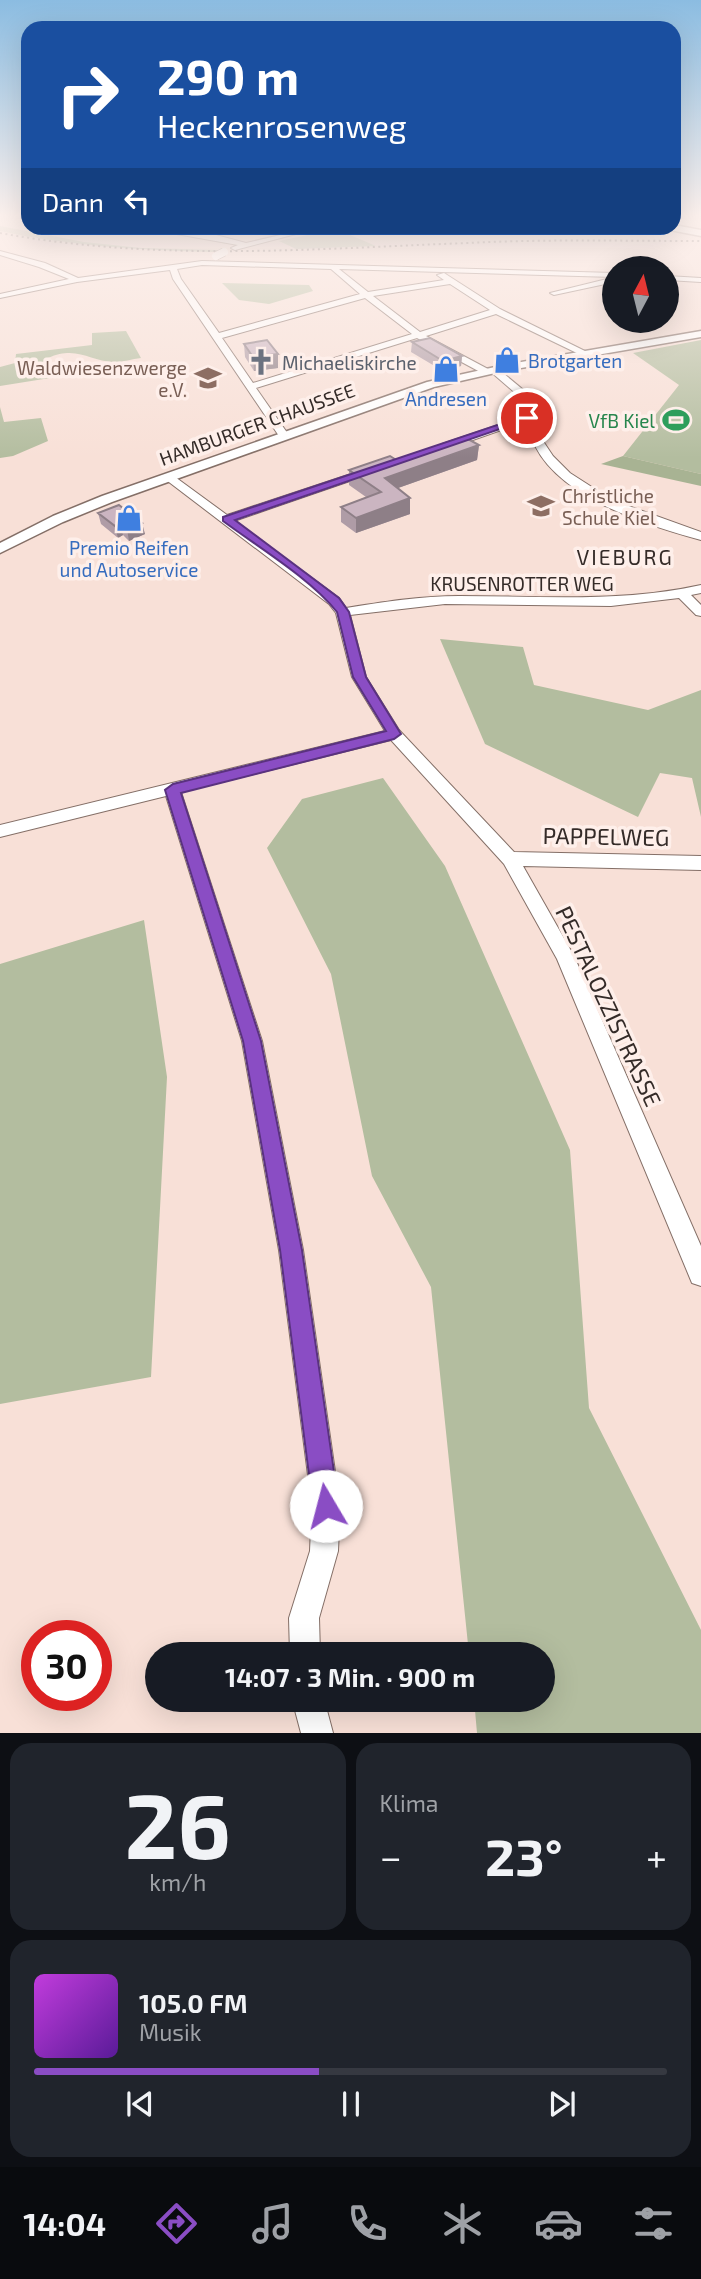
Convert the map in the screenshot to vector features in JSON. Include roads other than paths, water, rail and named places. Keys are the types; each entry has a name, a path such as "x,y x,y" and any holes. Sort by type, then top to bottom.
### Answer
{"main road":[{"name":"HAMBURGER CHAUSSEE","path":"0,549 58,519 167,476 416,388 490,371 701,334"}],"street":[{"path":"188,296 283,434"},
{"path":"215,337 364,296"},
{"path":"368,296 418,335 490,371 540,410 536,434 538,443 562,474 610,504 701,537"},
{"path":"472,296 497,311 586,354"},
{"path":"249,387 497,311"},
{"path":"434,450 527,418"},
{"path":"508,425 536,434"},
{"path":"227,519 383,467"},
{"path":"167,476 316,586 343,612"},
{"name":"KRUSENROTTER WEG","path":"343,612 409,602 462,600 625,603 701,589"},
{"path":"683,594 701,612"},
{"name":"PESTALOZZISTRASSE","path":"343,612 359,677 394,734 510,859 565,956 701,1274"},
{"path":"0,831 394,734"},
{"path":"173,790 252,1041 291,1250 326,1506 324,1551 304,1618 305,1642"},
{"name":"PAPPELWEG","path":"510,859 701,863"},
{"path":"311,1712 317,1733"}],"place":[{"name":"Brotgarten","path":"507,360"},
{"name":"Michaeliskirche","path":"261,362"},
{"name":"Andresen","path":"446,369"},
{"name":"Waldwiesenzwerge e.V.","path":"208,378"},
{"name":"VfB Kiel","path":"676,420"},
{"name":"Christliche Schule Kiel","path":"541,506"},
{"name":"Premio Reifen und Autoservice","path":"129,518"}],"district":[{"name":"VIEBURG","path":"625,556"}]}
